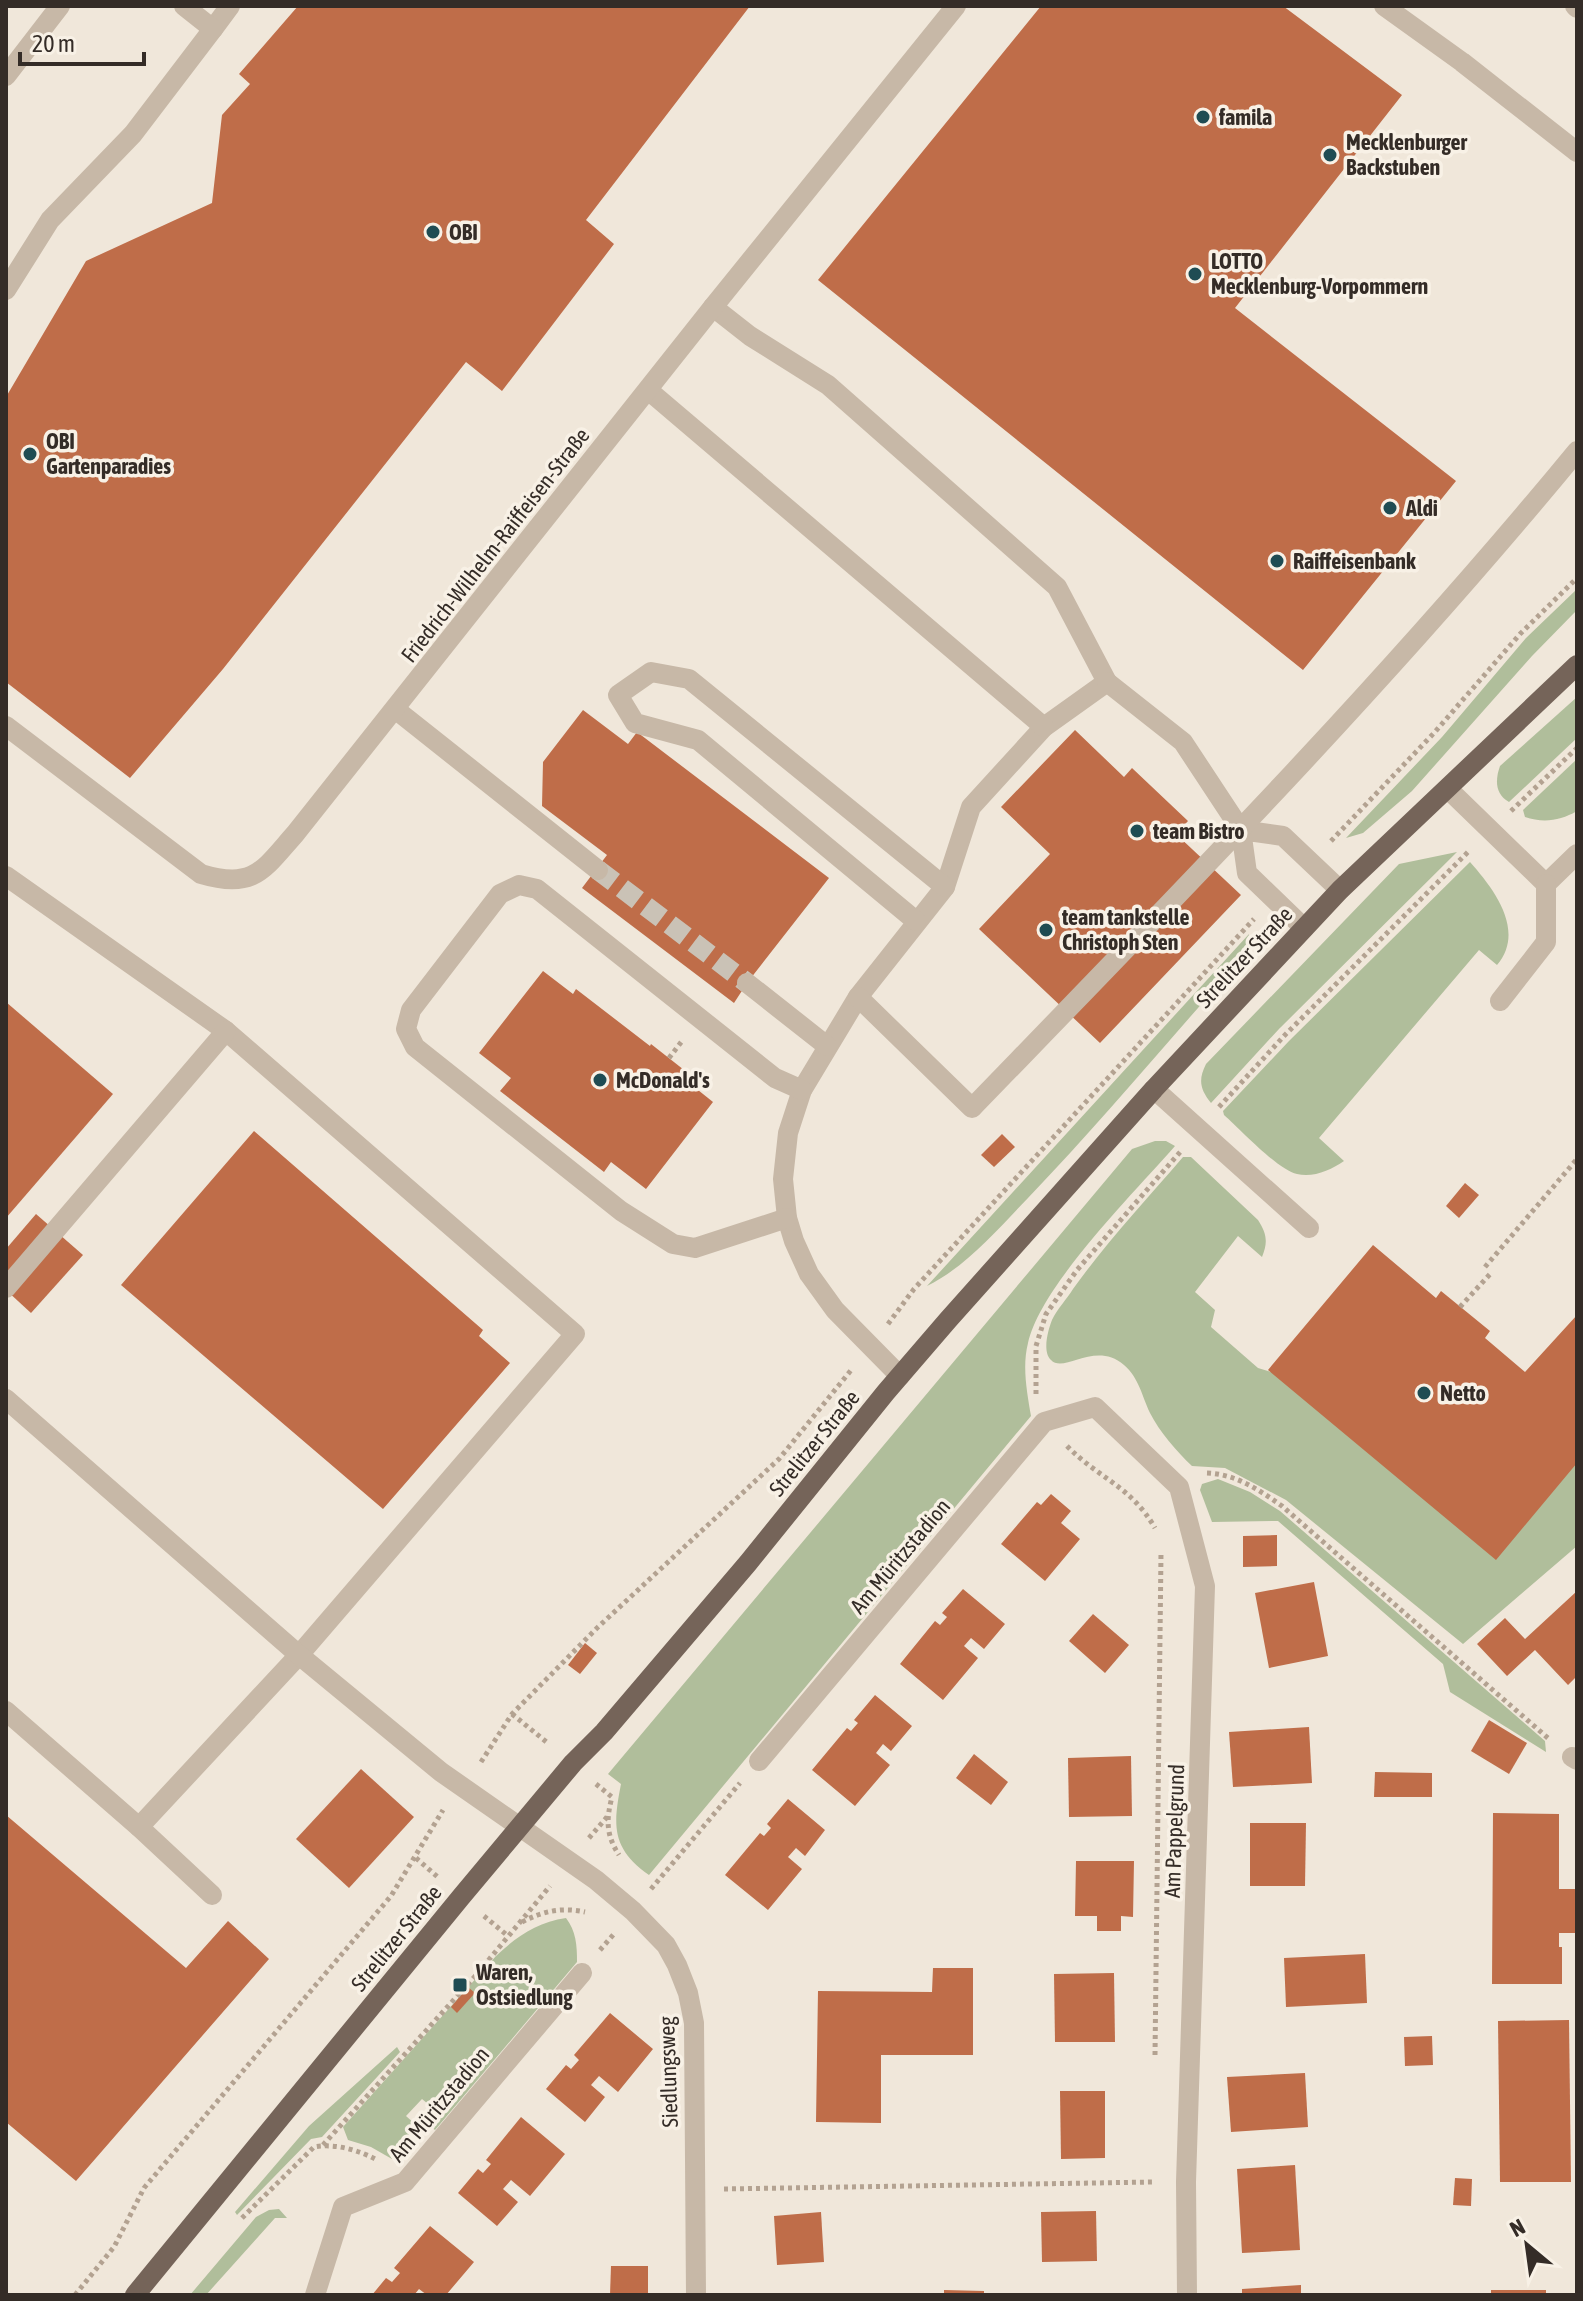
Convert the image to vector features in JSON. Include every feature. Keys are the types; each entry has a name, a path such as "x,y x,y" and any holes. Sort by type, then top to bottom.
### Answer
{"main road":[{"name":"Strelitzer Straße","path":"135,2295 520,1827 748,1563 900,1376 1154,1089 1340,890 1577,665"}],"street":[{"path":"6,76 60,6"},
{"path":"184,6 213,29"},
{"path":"6,290 50,220 133,134 230,6"},
{"name":"Friedrich-Wilhelm-Raiffeisen-Straße","path":"6,726 201,874 221,880 243,880 260,873 295,834 956,6"},
{"path":"1384,6 1577,152"},
{"path":"713,307 750,336 828,385 1057,587 1107,682 1183,742 1241,830 1247,873 1304,928"},
{"path":"648,390 1044,727"},
{"path":"858,997 972,1108 1241,830 1577,451"},
{"path":"916,921 698,740 635,723 618,695 651,672 689,679 945,887"},
{"path":"900,1376 835,1310 814,1282 794,1241 787,1218 783,1179 788,1133 802,1090 858,997 945,887 971,807 1044,727 1107,682"},
{"path":"395,709 598,870"},
{"path":"1448,789 1546,884"},
{"path":"1241,830 1283,836 1340,890"},
{"path":"1500,1001 1546,942 1546,884 1577,854"},
{"path":"6,876 226,1031 575,1334 299,1655 139,1827"},
{"path":"787,1218 695,1248 673,1244 621,1211 415,1047 406,1029 411,1010 500,894 519,885 537,889 775,1078 802,1090"},
{"path":"747,983 827,1046"},
{"path":"6,1288 226,1031"},
{"path":"1154,1089 1309,1228"},
{"name":"Siedlungsweg","path":"6,1399 299,1655 441,1772 596,1880 633,1911 666,1945 688,1993 694,2023 696,2295"},
{"path":"1044,1422 1095,1407 1179,1487"},
{"name":"Am Müritzstadion","path":"759,1761 1044,1422"},
{"name":"Am Pappelgrund","path":"1179,1487 1205,1586 1186,2182 1187,2295"},
{"path":"6,1711 212,1895"},
{"name":"Am Müritzstadion","path":"315,2295 343,2207 405,2182 582,1973"}],"path":[{"path":"1308,860 1434,733 1520,634 1577,578"},
{"path":"1156,1530 1144,1508 1125,1490 1080,1460 1044,1422 1034,1388 1036,1346 1046,1314 1077,1270 1284,1036 1490,830 1577,748"},
{"path":"512,1714 625,1601 779,1459 924,1277 1272,898"},
{"path":"1485,1267 1577,1159"},
{"path":"1460,1307 1491,1273"},
{"path":"1179,1487 1203,1473 1223,1474 1282,1506 1575,1758"},
{"path":"1155,2056 1159,1542"},
{"path":"633,1911 759,1761"},
{"path":"612,1797 607,1817 608,1832 622,1861"},
{"path":"75,2295 114,2247 144,2188 391,1896 416,1858"},
{"path":"644,1883 651,1889"},
{"path":"518,1924 538,1913 553,1910 588,1913"},
{"path":"582,1973 618,1930 609,1924"},
{"path":"323,2145 421,2038 508,1936"},
{"path":"240,2220 314,2147 323,2145 367,2154 405,2182"},
{"path":"1154,2167 1154,2196"},
{"path":"695,2190 1186,2182"}],"green space":[{"path":"1577,589 1577,610 1412,791 1363,833 1346,838 1442,737 1526,638"},
{"path":"1577,697 1577,738 1509,802 1497,786 1500,766"},
{"path":"1577,759 1577,811 1551,820 1525,817 1523,810"},
{"path":"1457,852 1279,1029 1211,1103 1201,1084 1206,1064 1399,864"},
{"path":"1470,862 1497,897 1503,911 1508,925 1505,952 1497,965 1479,950 1319,1138 1344,1161 1315,1174 1289,1171 1260,1149 1223,1111 1289,1041"},
{"path":"1249,934 1246,948 1236,965 1081,1141 981,1246 942,1278 927,1286"},
{"path":"1155,1141 1166,1141 1175,1146 1091,1240 1036,1320 1025,1361 1031,1416 649,1875 627,1855 621,1845 616,1824 621,1784 608,1774 1132,1149"},
{"path":"1183,1157 1191,1157 1258,1220 1266,1238 1262,1257 1238,1236 1195,1292 1215,1310 1211,1327 1258,1368 1577,1463 1577,1546 1463,1644 1286,1500 1225,1468 1192,1466 1158,1427 1137,1381 1124,1365 1102,1356 1057,1363 1048,1356 1048,1335 1057,1312 1099,1255"},
{"path":"1218,1479 1250,1492 1280,1511 1545,1741 1546,1752 1450,1692 1443,1664 1278,1521 1212,1522 1200,1490 1202,1484"},
{"path":"566,1918 575,1938 577,1962 435,2130 424,2121 434,2109 422,2099 406,2116 424,2132 411,2148 392,2159 371,2147 348,2140 343,2127 496,1956 528,1931"},
{"path":"397,2047 400,2052 322,2137 311,2139 237,2215 235,2212 309,2126"},
{"path":"279,2209 287,2218 275,2218 206,2295 190,2295 256,2217"}],"building":[{"path":"298,6 750,6 586,220 614,244 502,391 466,362 223,669 130,778 6,682 6,397 86,261 212,203 222,115 250,84 239,74"},
{"path":"1041,6 1283,6 1402,95 1235,308 1456,481 1303,670 818,280"},
{"path":"583,710 628,744 637,732 829,878 734,1003 582,888 607,855 542,806 543,762"},
{"path":"1075,730 1124,777 1132,768 1188,821 1176,834 1241,895 1100,1043 979,929 1050,854 1001,807"},
{"name":"McDonald's","path":"543,971 573,994 576,989 651,1044 693,1077 688,1082 713,1102 646,1189 611,1162 604,1172 500,1091 511,1078 479,1053"},
{"path":"6,1002 113,1094 6,1218"},
{"path":"254,1131 483,1330 479,1336 510,1363 383,1509 121,1285"},
{"path":"1002,1134 1015,1147 994,1167 981,1155"},
{"path":"1465,1183 1479,1195 1459,1218 1446,1206"},
{"path":"36,1214 83,1255 31,1313 6,1290 6,1249"},
{"name":"Netto","path":"1373,1245 1436,1298 1441,1291 1490,1331 1485,1338 1525,1372 1577,1315 1577,1463 1496,1560 1268,1370"},
{"path":"1051,1494 1071,1511 1061,1523 1080,1539 1045,1581 1001,1544 1037,1502 1041,1505"},
{"path":"1277,1535 1277,1566 1243,1567 1243,1536"},
{"path":"1314,1582 1328,1656 1269,1668 1255,1593"},
{"path":"963,1589 1005,1624 984,1649 971,1638 964,1646 978,1658 943,1700 900,1664 935,1621 940,1625 947,1617 942,1613"},
{"path":"1577,1591 1577,1676 1568,1685 1535,1650 1507,1676 1477,1644 1505,1618 1525,1639"},
{"path":"1093,1614 1129,1645 1105,1673 1069,1641"},
{"path":"585,1643 597,1653 580,1674 568,1665"},
{"path":"875,1695 912,1726 891,1751 883,1744 876,1753 890,1765 855,1806 812,1770 847,1728 851,1731 858,1723 854,1720"},
{"path":"1489,1720 1527,1743 1509,1774 1471,1751"},
{"path":"1309,1727 1312,1783 1233,1787 1229,1732"},
{"path":"974,1754 1008,1782 991,1805 956,1778"},
{"path":"1131,1756 1132,1816 1069,1817 1068,1758"},
{"path":"361,1769 414,1817 349,1888 296,1839"},
{"path":"1375,1772 1432,1773 1432,1797 1374,1797"},
{"path":"788,1799 825,1830 805,1856 796,1848 788,1857 802,1869 768,1910 725,1875 760,1833 764,1836 771,1828 767,1824"},
{"path":"1493,1813 1559,1814 1559,1889 1576,1889 1576,1933 1559,1933 1562,1984 1492,1984"},
{"path":"6,1815 186,1968 228,1921 269,1959 76,2181 6,2122"},
{"path":"1250,1823 1306,1823 1305,1886 1250,1886"},
{"path":"1076,1861 1134,1861 1133,1917 1121,1916 1121,1931 1097,1931 1097,1916 1075,1916"},
{"path":"1365,1954 1367,2003 1286,2007 1284,1958"},
{"path":"933,1968 973,1968 973,2055 881,2055 881,2123 816,2122 818,1991 932,1992"},
{"path":"1114,1973 1115,2042 1055,2042 1054,1974"},
{"path":"468,1987 475,1993 457,2013 451,2007"},
{"path":"610,2013 653,2049 618,2092 599,2076 591,2085 605,2097 585,2122 546,2089 566,2065 571,2069 579,2060 574,2055"},
{"path":"1569,2020 1571,2182 1500,2182 1498,2021"},
{"path":"1432,2036 1433,2065 1405,2066 1404,2037"},
{"path":"1305,2073 1308,2127 1231,2132 1227,2077"},
{"path":"1060,2091 1105,2091 1105,2158 1061,2159"},
{"path":"521,2117 565,2154 530,2196 511,2180 503,2189 518,2202 497,2226 458,2193 478,2169 483,2173 491,2164 486,2160"},
{"path":"1295,2165 1300,2250 1242,2253 1237,2169"},
{"path":"1455,2178 1472,2179 1471,2206 1453,2205"},
{"path":"1096,2211 1097,2261 1042,2262 1041,2212"},
{"path":"821,2212 824,2262 777,2265 774,2216"},
{"path":"430,2226 474,2262 446,2295 427,2295 419,2289 414,2295 372,2295 386,2278 392,2282 400,2273 394,2268"},
{"path":"611,2266 648,2266 648,2295 610,2295"},
{"path":"1301,2285 1301,2295 1242,2295 1242,2289"},
{"path":"944,2290 984,2291 984,2295 944,2295"},
{"path":"1491,2290 1546,2290 1546,2295 1491,2295"}],"tunnel":[{"path":"598,870 747,983"}],"place":[{"name":"famila","path":"1203,117"},
{"name":"Mecklenburger Backstuben","path":"1330,155"},
{"name":"OBI","path":"433,232"},
{"name":"LOTTO Mecklenburg-Vorpommern","path":"1195,274"},
{"name":"OBI Gartenparadies","path":"30,454"},
{"name":"Aldi","path":"1390,508"},
{"name":"Raiffeisenbank","path":"1277,561"},
{"name":"team Bistro","path":"1137,831"},
{"name":"team tankstelle Christoph Sten","path":"1046,930"},
{"name":"McDonald's","path":"600,1080"},
{"name":"Netto","path":"1424,1393"},
{"name":"Waren, Ostsiedlung","path":"460,1985"}]}
